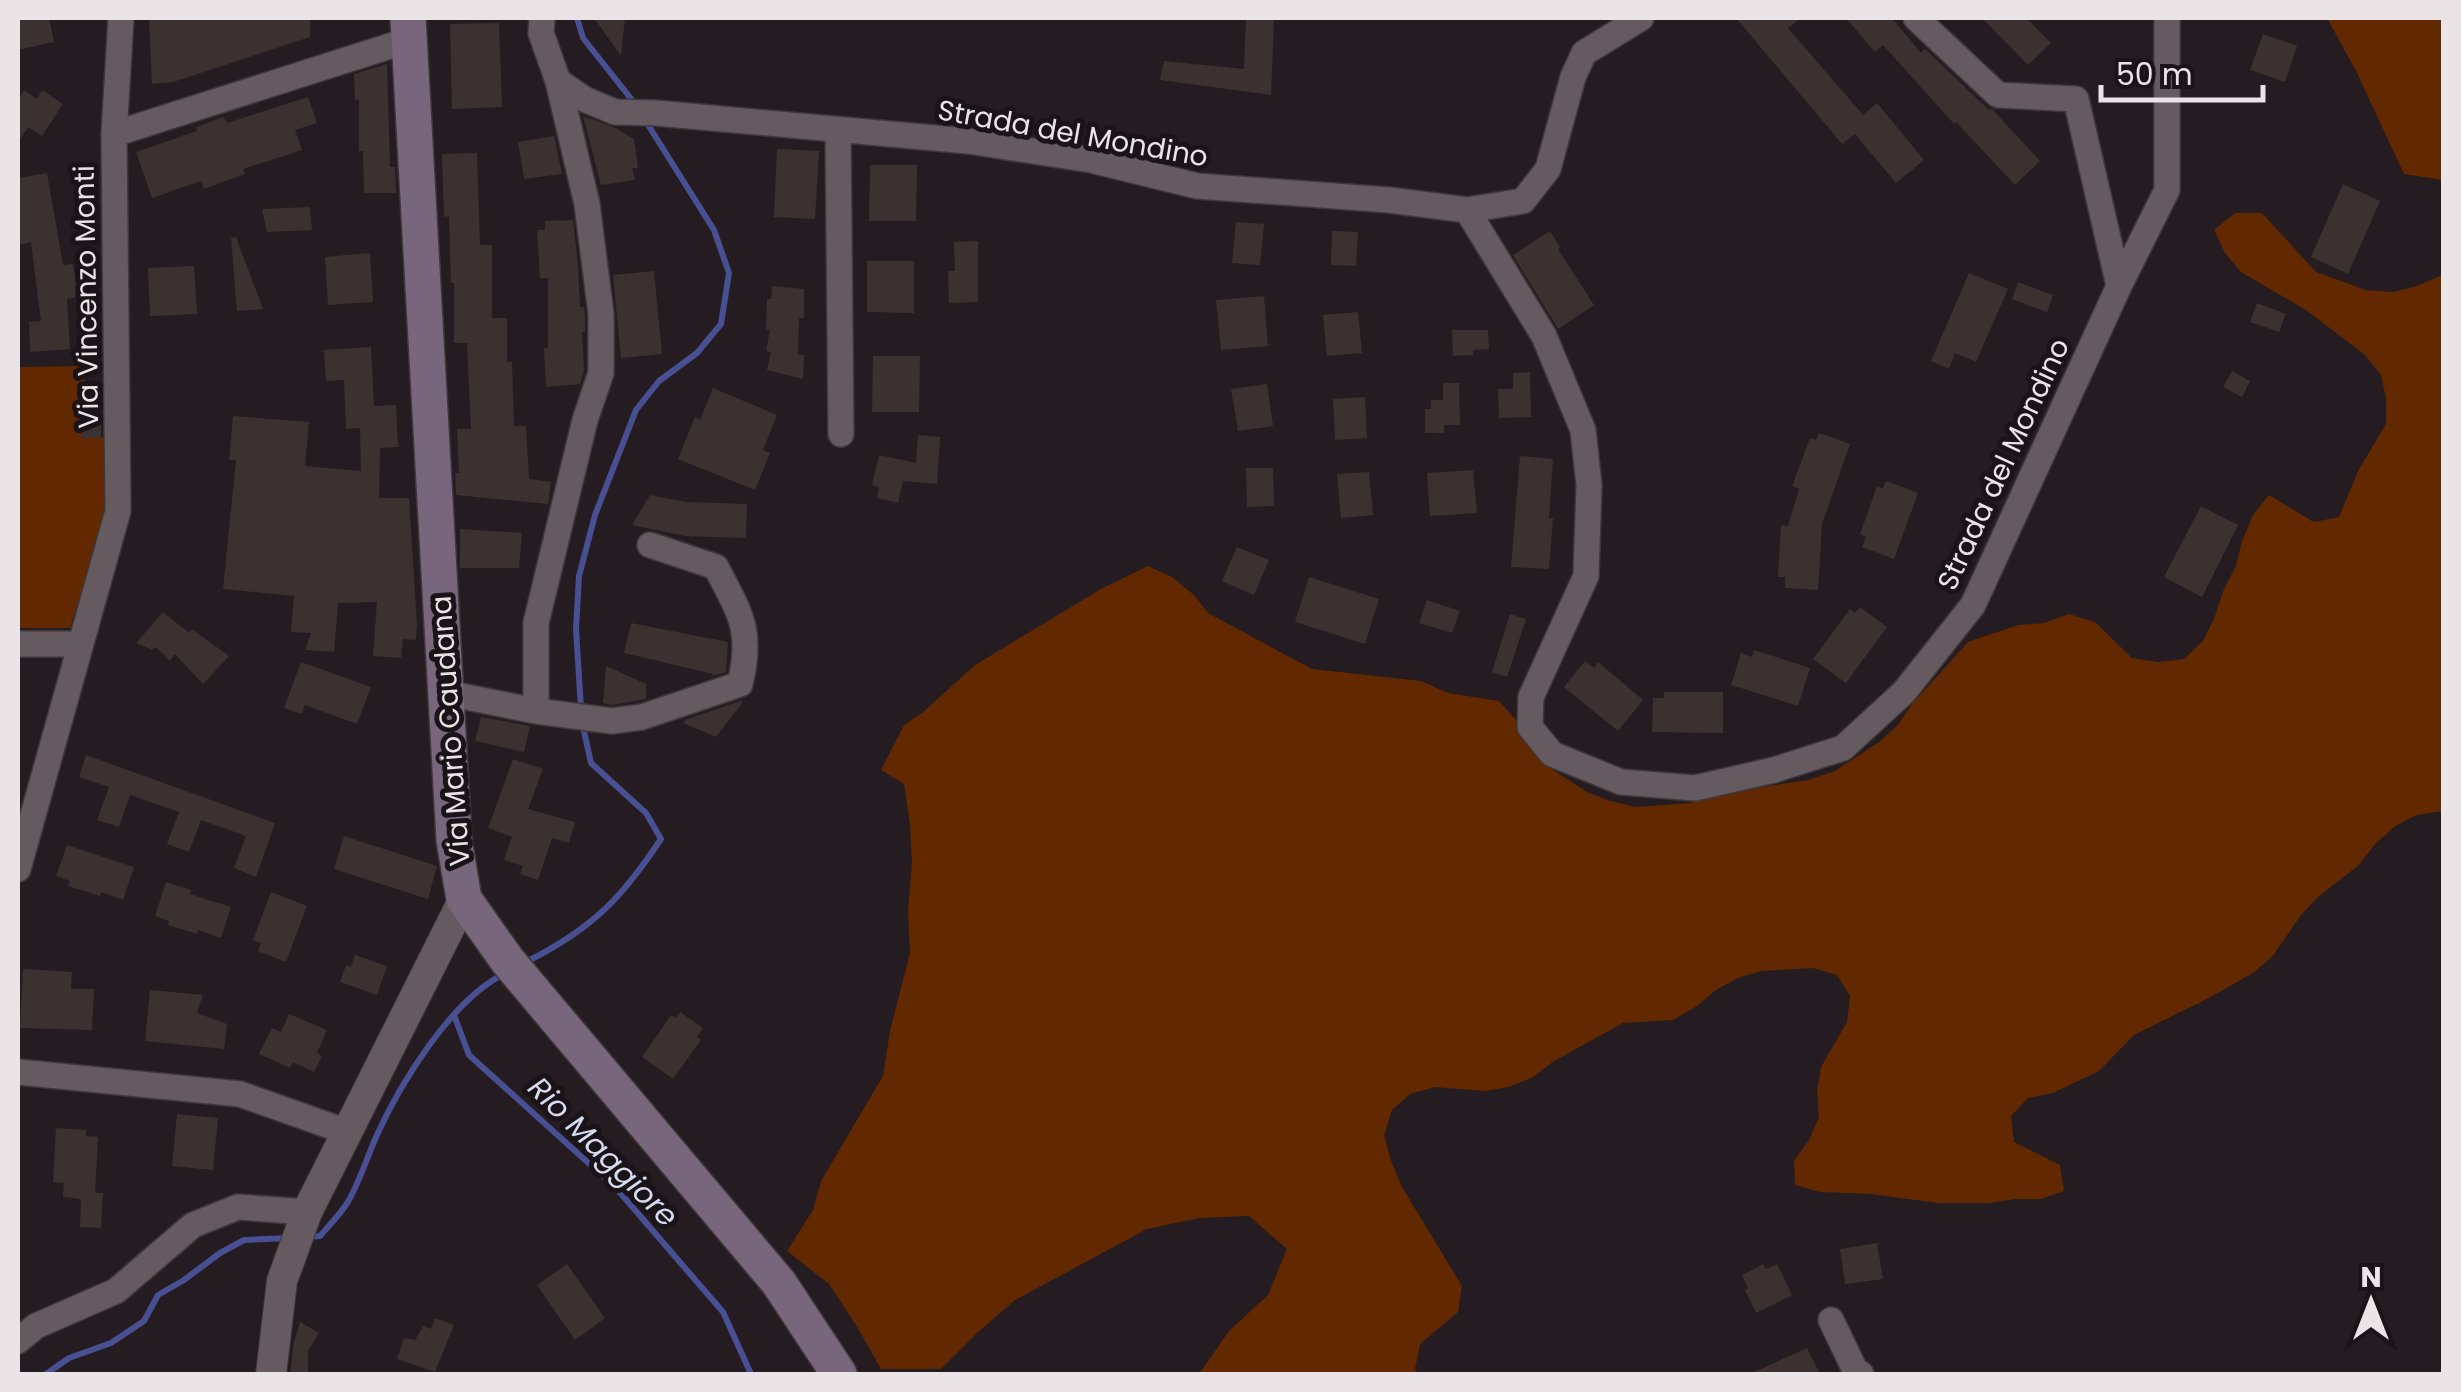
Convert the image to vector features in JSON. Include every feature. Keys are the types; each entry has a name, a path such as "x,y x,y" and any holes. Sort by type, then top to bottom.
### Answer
{"main road":[{"name":"Via Mario Caudana","path":"409,28 454,840 464,899 515,970 779,1283 840,1374"}],"street":[{"path":"114,134 121,18"},
{"path":"536,711 536,623 601,372 601,314 587,204 558,81 542,33 542,18"},
{"name":"Strada del Mondino","path":"558,81 584,99 615,112 968,141 1090,160 1197,186 1389,200 1466,210 1522,201 1548,169 1573,78 1584,53 1641,18"},
{"path":"1916,18 1998,95 2076,100 2119,286"},
{"name":"Strada del Mondino","path":"1466,210 1544,336 1584,430 1590,485 1586,576 1531,698 1530,727 1552,754 1621,782 1695,788 1774,770 1843,748 1904,692 1973,605 2166,190 2166,18"},
{"name":"Via Vincenzo Monti","path":"18,869 118,510 114,134 409,28"},
{"path":"838,130 841,434"},
{"path":"446,693 612,721 642,717 740,684 746,660 746,632 716,566 650,545"},
{"path":"18,644 81,644"},
{"path":"270,1374 282,1281 301,1229 464,899"},
{"path":"18,1072 240,1094 347,1132"},
{"path":"24,1329 116,1290 193,1224 238,1207 301,1229"},
{"path":"1831,1320 1861,1374"}],"shaded area":[{"path":"2327,18 2443,18 2443,180 2404,174"},
{"path":"2235,213 2262,213 2316,272 2366,290 2393,292 2417,286 2442,275 2443,270 2443,811 2416,815 2394,827 2359,865 2318,897 2272,957 2253,973 2134,1035 2099,1071 2053,1093 2028,1098 2011,1116 2014,1142 2060,1165 2064,1191 2041,1199 1938,1203 1820,1192 1795,1185 1794,1161 1819,1117 1817,1091 1821,1067 1847,1022 1850,996 1837,975 1813,968 1761,971 1716,990 1673,1020 1623,1023 1533,1077 1509,1087 1484,1091 1435,1087 1410,1094 1392,1110 1384,1135 1391,1161 1402,1187 1462,1286 1458,1312 1420,1344 1415,1369 1418,1374 1199,1374 1229,1331 1268,1295 1287,1249 1249,1216 1199,1218 1147,1229 1015,1300 941,1369 881,1369 829,1284 787,1251 813,1210 821,1181 883,1076 910,953 912,862 904,784 881,770 904,725 975,665 1101,589 1148,566 1172,577 1208,613 1312,669 1421,681 1448,693 1499,701 1517,721 1544,764 1587,792 1636,807 1690,803 1835,771 1897,726 1968,642 2018,625 2044,623 2069,614 2095,622 2132,658 2158,662 2184,659 2203,641 2236,566 2253,515 2269,495 2314,522 2339,517 2359,469 2386,424 2381,375 2365,355 2306,310 2241,272 2225,253 2214,230"},
{"path":"85,366 83,437 108,438 108,511 70,628 18,628 18,367"}],"building":[{"path":"18,18 49,18 54,42 18,50"},
{"path":"149,18 310,18 310,37 173,82 152,84"},
{"path":"594,18 625,18 621,56"},
{"path":"1246,18 1274,18 1271,95 1160,80 1164,61 1244,69"},
{"path":"1736,18 1801,18 1788,28 1863,115 1877,103 1924,160 1896,183 1855,134 1842,144"},
{"path":"1846,18 1892,18 1921,53 1925,49 1992,109 2040,161 2015,185 1883,45 1875,52"},
{"path":"1982,18 2026,18 2051,43 2028,65"},
{"path":"499,23 502,107 452,109 450,24"},
{"path":"2263,34 2297,46 2285,82 2250,70"},
{"path":"387,64 390,167 395,167 396,193 364,193 354,74"},
{"path":"24,90 37,99 42,90 63,104 42,136 28,127 18,143 18,100"},
{"path":"308,97 317,123 295,130 302,150 243,169 245,174 204,189 201,181 152,198 136,152 197,131 196,127 224,117 227,123"},
{"path":"583,116 634,139 638,168 632,168 635,180 601,185"},
{"path":"554,136 562,174 524,179 518,142"},
{"path":"777,149 819,151 815,219 774,217"},
{"path":"477,153 480,245 492,245 492,318 507,318 514,426 526,426 529,479 551,482 548,504 456,495 457,429 471,429 467,343 454,343 454,283 449,216 444,217 442,154"},
{"path":"870,165 917,165 916,221 869,221"},
{"path":"47,173 63,265 73,264 78,297 67,299 70,349 30,352 29,322 41,321 31,242 18,245 18,178"},
{"path":"2343,184 2380,201 2348,274 2311,257"},
{"path":"310,207 312,230 267,232 262,209"},
{"path":"573,220 580,307 584,307 585,315 584,371 580,384 546,387 548,278 540,278 537,230 545,230 545,221"},
{"path":"1236,222 1264,224 1260,265 1232,263"},
{"path":"1332,231 1358,232 1356,266 1331,265"},
{"path":"1550,231 1594,305 1558,329 1513,255"},
{"path":"236,237 263,309 237,311 231,238"},
{"path":"978,241 978,302 949,303 948,271 955,271 954,242"},
{"path":"370,253 373,302 328,305 325,257"},
{"path":"867,261 914,261 914,313 867,312"},
{"path":"194,266 197,314 150,316 148,268"},
{"path":"654,271 662,354 621,358 613,275"},
{"path":"1969,273 2008,289 1976,362 1955,353 1949,369 1931,361"},
{"path":"2018,282 2053,295 2047,312 2012,299"},
{"path":"772,286 804,289 798,355 804,355 803,379 767,370 771,352 766,351 770,330 766,329 767,299 771,299"},
{"path":"1264,296 1268,346 1221,350 1216,300"},
{"path":"2257,303 2286,314 2279,332 2250,322"},
{"path":"1358,312 1362,353 1327,356 1323,315"},
{"path":"1452,330 1488,330 1489,349 1453,356"},
{"path":"371,347 374,406 396,405 398,447 380,448 379,498 409,498 417,625 416,640 403,639 401,658 373,656 377,602 338,603 334,652 305,650 311,633 291,632 294,596 223,589 236,460 229,460 233,416 309,422 305,466 361,471 360,428 346,429 344,380 326,381 324,350"},
{"path":"873,356 920,356 919,412 872,412"},
{"path":"2232,371 2250,381 2242,397 2223,387"},
{"path":"1530,372 1531,417 1499,418 1498,389 1513,389 1513,373"},
{"path":"1443,383 1459,383 1460,425 1444,425 1444,433 1425,433 1425,409 1431,409 1431,400 1443,400"},
{"path":"1267,384 1273,426 1238,431 1231,389"},
{"path":"713,388 777,415 763,450 770,453 755,490 678,459 695,417 700,420"},
{"path":"1365,397 1367,438 1335,440 1333,399"},
{"path":"83,417 101,417 101,438 82,438"},
{"path":"1819,433 1850,444 1822,524 1818,590 1785,588 1785,577 1778,577 1781,525 1788,526 1799,489 1792,486 1810,438 1816,440"},
{"path":"918,435 940,437 937,484 903,481 898,503 877,498 879,487 872,485 879,455 916,463"},
{"path":"1520,456 1553,459 1549,569 1511,567"},
{"path":"1246,468 1273,468 1274,506 1247,507"},
{"path":"1473,470 1477,513 1430,516 1427,473"},
{"path":"1369,472 1373,515 1341,518 1337,474"},
{"path":"1886,481 1918,493 1894,559 1862,547 1866,537 1860,534 1877,486 1883,489"},
{"path":"650,495 686,502 747,504 746,538 685,536 632,525"},
{"path":"2201,506 2238,525 2202,597 2164,577"},
{"path":"460,529 522,533 519,568 460,568"},
{"path":"1237,547 1269,560 1254,595 1222,581"},
{"path":"1309,577 1379,599 1365,644 1295,622"},
{"path":"1427,600 1460,611 1452,633 1419,623"},
{"path":"1860,607 1887,627 1846,683 1813,659 1850,609 1855,613"},
{"path":"163,612 189,633 192,629 229,656 203,684 175,654 170,661 156,647 152,650 136,643"},
{"path":"1510,614 1526,619 1507,677 1492,672"},
{"path":"631,623 728,642 726,672 712,676 624,653"},
{"path":"1754,650 1810,668 1798,706 1731,685 1741,653 1752,657"},
{"path":"1585,661 1594,668 1598,662 1643,700 1618,731 1564,687"},
{"path":"301,662 371,687 357,724 305,705 302,714 284,708"},
{"path":"606,666 646,684 646,699 603,703"},
{"path":"1664,692 1723,692 1723,733 1652,732 1653,698 1664,698"},
{"path":"743,702 716,737 683,723 685,720"},
{"path":"481,717 530,726 524,752 475,741"},
{"path":"86,755 275,823 256,877 234,868 246,836 201,820 189,852 167,844 179,812 130,795 119,827 97,820 109,787 79,777"},
{"path":"513,759 543,769 528,809 575,822 569,843 552,838 538,880 520,874 523,866 504,860 512,837 488,828"},
{"path":"344,836 437,866 428,899 334,869"},
{"path":"67,845 134,867 123,900 68,886 70,881 56,876"},
{"path":"166,882 231,907 221,938 168,925 169,921 155,916"},
{"path":"271,892 307,906 286,962 258,951 261,943 253,940"},
{"path":"355,955 387,966 377,995 340,982 346,965 351,967"},
{"path":"23,969 72,972 71,989 94,989 92,1030 20,1028"},
{"path":"150,990 203,995 197,1013 227,1024 224,1049 145,1041"},
{"path":"680,1012 703,1028 697,1037 701,1040 673,1079 642,1057 671,1015 676,1018"},
{"path":"289,1014 327,1030 314,1072 293,1062 290,1068 259,1054 272,1028 281,1032"},
{"path":"177,1114 218,1118 213,1170 172,1166"},
{"path":"56,1128 86,1130 86,1136 98,1137 95,1193 103,1193 101,1228 80,1227 81,1199 63,1197 64,1183 53,1182"},
{"path":"1877,1243 1883,1279 1845,1284 1840,1249"},
{"path":"567,1264 605,1318 575,1340 537,1285"},
{"path":"1763,1264 1766,1269 1777,1264 1792,1295 1756,1313 1742,1275"},
{"path":"435,1318 454,1325 435,1372 397,1359 404,1338 415,1340 423,1326 431,1329"},
{"path":"300,1322 319,1333 308,1351 308,1374 290,1374 294,1342"},
{"path":"1807,1348 1820,1374 1750,1374"}],"waterway":[{"path":"577,18 583,38 636,105"},
{"path":"581,709 576,629 579,576 595,515 636,410 659,381 697,353 721,324 729,273 714,230 645,120"},
{"path":"526,962 568,938 606,908 661,839 646,813 591,763 582,722"},
{"path":"306,1237 320,1236 346,1205 386,1116 428,1046 464,1004 502,975"},
{"name":"Rio Maggiore","path":"454,1015 469,1055 616,1188 723,1312 751,1374"},
{"path":"46,1374 69,1358 111,1343 144,1321 158,1295 220,1253 244,1240 288,1238"}]}
